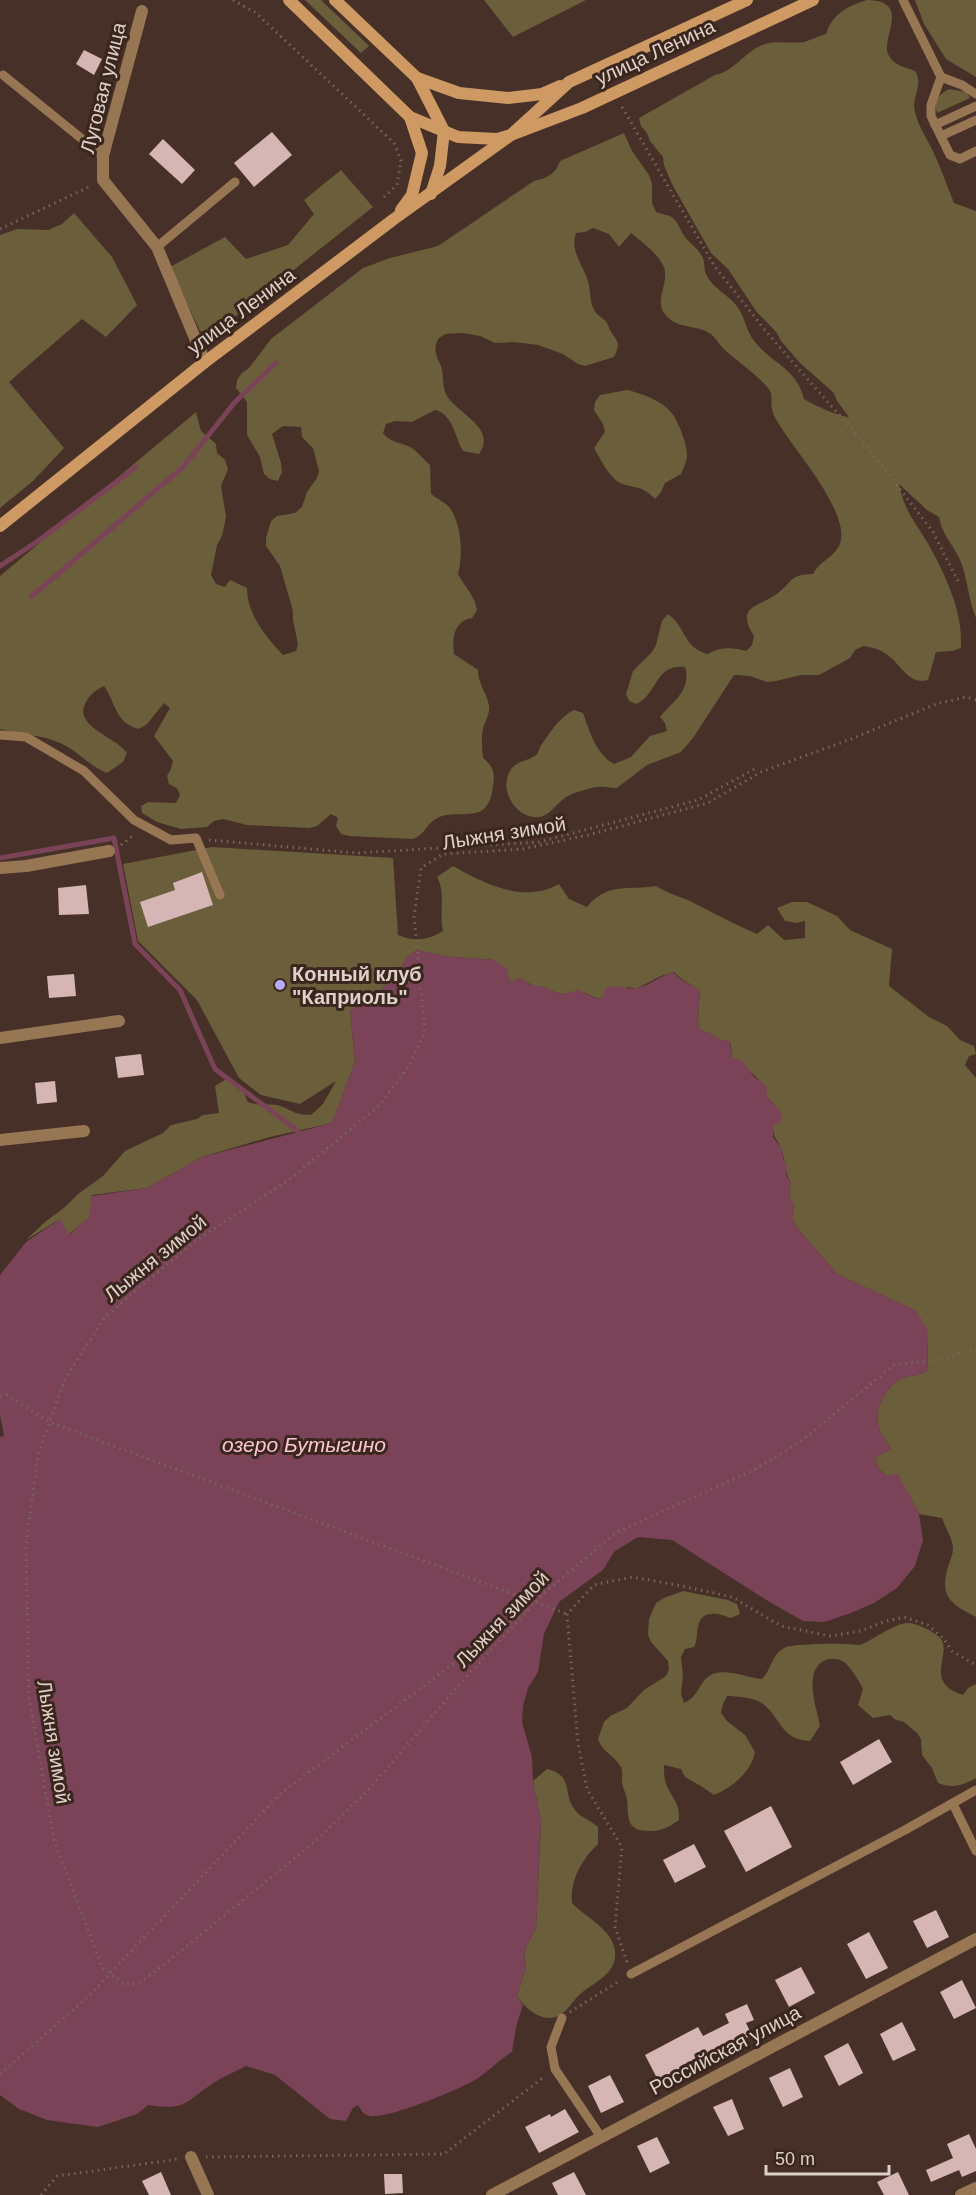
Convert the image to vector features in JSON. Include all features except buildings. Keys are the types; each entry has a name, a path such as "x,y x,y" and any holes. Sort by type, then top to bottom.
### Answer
{"main road":[{"path":"289,0 410,117 458,137 497,139 512,135"},
{"path":"335,0 417,78 444,131 440,166 430,194"},
{"name":"улица Ленина","path":"0,526 205,362 394,219 512,135 569,82 747,0"},
{"name":"улица Ленина","path":"512,135 582,108 813,0"},
{"path":"417,78 459,93 508,98 542,94 569,82"},
{"path":"394,219 412,195 422,153 410,117"}],"street":[{"name":"Луговая улица","path":"142,11 103,156 103,180 157,247 205,362"},
{"path":"0,868 26,866 109,851"},
{"path":"0,1038 119,1022"},
{"path":"0,1140 84,1131"},
{"name":"Российская улица","path":"492,2195 976,1940"},
{"path":"191,2157 208,2195"},
{"path":"961,2195 976,2188"}],"lane":[{"path":"903,0 941,77 962,85 976,94"},
{"path":"3,75 103,156"},
{"path":"941,77 931,105 931,116 935,125 950,155 960,159 976,151"},
{"path":"935,125 976,106"},
{"path":"941,136 976,120"},
{"path":"157,247 236,182"},
{"path":"0,735 26,737 84,771 134,820 171,840 196,838 220,895"},
{"path":"631,1974 976,1790"},
{"path":"952,1804 976,1851"},
{"path":"562,2018 551,2047 555,2069 601,2137"}],"path":[{"path":"233,0 256,13 394,143 401,161 397,185 381,200"},
{"path":"622,107 715,267 769,335 869,449 933,532 960,585"},
{"path":"0,229 103,180"},
{"name":"Лыжня зимой","path":"976,700 966,698 936,704 761,772 708,803 588,835 523,849 443,854 421,868 414,916 424,1032 409,1066 379,1106 290,1179 191,1244 105,1317 65,1379 49,1422 38,1455 26,1545 29,1698 54,1840 102,1967 125,1985 141,1982 318,1839 369,1789 536,1602 617,1532 754,1470 800,1442 894,1365 944,1359 976,1348"},
{"path":"196,838 357,853 539,842 698,800 758,767"},
{"path":"0,1396 7,1395 49,1422 567,1614"},
{"path":"562,2018 631,1974 615,1927 622,1846 587,1789 578,1743 567,1614 594,1585 632,1577 677,1585 732,1597 781,1626 830,1636 861,1631 904,1617 928,1625 944,1639 952,1651 976,1665"},
{"path":"0,2074 88,1997 281,1793 536,1602"},
{"path":"40,2195 57,2176 191,2157 444,2154 555,2069"}],"shaded area":[{"path":"305,0 321,0 369,46 361,53"},
{"path":"484,0 586,0 513,37"},
{"path":"867,0 881,2 888,6 892,13 888,54 896,63 915,71 918,81 914,107 916,117 936,157 954,203 976,211 976,618 961,561 943,531 939,517 927,510 899,484 906,508 932,551 946,580 960,623 961,648 936,652 928,680 911,678 884,652 863,646 855,650 850,658 819,675 801,675 767,682 750,676 734,675 693,738 681,752 647,765 617,788 594,788 568,796 544,816 526,815 514,805 506,783 512,768 536,755 555,726 574,710 583,713 598,748 614,764 631,757 650,736 667,731 660,717 684,689 685,667 675,667 662,674 644,699 637,704 629,701 626,694 633,671 652,652 662,621 668,614 693,647 699,651 707,654 726,648 746,651 752,645 754,636 747,618 748,612 778,593 795,577 813,574 833,554 841,540 841,527 836,512 819,481 775,418 768,388 725,350 712,335 669,319 661,308 665,271 663,265 648,247 631,233 619,247 609,234 593,228 576,233 574,245 585,272 594,310 606,321 617,341 618,346 614,357 585,366 563,354 538,345 514,342 495,343 480,336 463,333 445,334 438,339 435,349 442,369 445,391 451,401 480,428 483,444 479,454 463,451 450,421 435,410 412,422 395,421 386,424 383,433 391,440 417,452 430,465 431,494 450,508 457,523 461,549 458,574 472,596 477,610 472,618 458,626 453,642 454,654 478,670 479,680 489,706 483,729 482,747 483,758 492,767 494,777 490,800 484,808 477,813 441,816 413,839 341,834 336,826 338,818 331,814 317,826 309,828 247,825 223,819 214,821 207,827 181,829 157,822 142,813 141,806 148,802 176,803 180,795 177,788 169,784 167,776 173,761 154,736 170,708 164,703 147,724 139,729 125,722 117,712 104,686 89,697 83,710 85,718 127,753 123,762 107,773 60,743 0,729 0,576 196,412 201,431 216,444 217,453 225,460 228,469 221,486 226,517 211,575 216,584 225,587 230,580 247,588 250,607 270,641 283,655 296,651 298,644 293,611 280,566 266,546 266,538 271,521 277,516 295,513 302,507 307,492 319,471 313,448 302,437 301,427 283,426 272,434 282,472 278,481 264,474 260,457 247,435 247,402 236,388 237,380 271,339 363,268 390,258 438,246 534,181 550,175 560,161 624,133 632,151 649,175 652,184 652,203 656,212 676,221 685,237 701,254 705,272 710,280 739,309 752,338 795,379 804,399 819,407 849,417 834,393 800,363 777,333 756,311 728,269 711,253 672,184 663,157 650,141 639,118 727,70 763,45 774,42 804,42 826,34 837,16 853,5"},
{"path":"915,0 976,0 976,77 946,59 924,24"},
{"path":"949,89 966,92 970,98 937,113 938,98"},
{"path":"341,170 373,207 214,333 200,331 170,267 225,237 246,259 288,245 314,214 304,200"},
{"path":"74,213 112,257 137,305 106,337 82,319 9,382 64,448 33,481 0,508 0,235 17,229 48,230 62,224"},
{"path":"627,390 644,395 666,407 679,425 686,446 687,458 681,474 665,483 655,499 642,489 616,480 594,448 605,432 594,410 595,402 600,395"},
{"path":"212,847 393,858 398,935 410,939 427,938 443,931 442,896 437,877 453,866 491,885 519,892 546,890 559,884 569,899 587,907 603,893 611,890 656,886 757,934 768,925 784,940 805,938 805,921 797,923 785,921 777,908 792,902 807,902 837,916 850,930 892,949 889,986 929,1017 947,1026 960,1040 974,1046 976,1054 969,1056 965,1065 976,1078 976,1617 960,1608 946,1593 946,1577 953,1545 942,1518 919,1514 898,1475 887,1476 879,1469 875,1458 891,1449 881,1433 878,1422 879,1407 885,1393 895,1382 928,1370 927,1330 916,1311 837,1274 798,1229 792,1219 794,1206 789,1195 791,1183 787,1175 783,1153 774,1134 773,1126 777,1122 775,1105 767,1097 759,1080 732,1057 730,1042 699,1029 700,991 674,972 636,989 628,987 598,999 583,992 564,994 555,992 541,986 534,986 524,980 518,979 510,982 494,960 443,956 417,950 407,957 398,974 372,998 350,1011 355,1062 332,1123 270,1137 202,1157 147,1188 92,1195 90,1217 68,1235 60,1219 26,1240 78,1194 103,1176 125,1151 163,1133 171,1125 197,1119 203,1115 219,1113 215,1086 228,1078 244,1093 248,1102 279,1106 298,1114 311,1115 323,1104 336,1081 300,1104 261,1095 239,1078 197,1000 138,941 123,864"},
{"path":"683,1591 728,1600 737,1604 740,1614 731,1618 711,1614 706,1615 700,1621 694,1647 685,1649 681,1657 683,1676 681,1694 684,1703 693,1697 708,1676 715,1673 730,1673 762,1679 777,1654 786,1647 814,1644 861,1645 904,1623 921,1626 935,1634 941,1639 943,1645 941,1676 944,1683 951,1690 963,1695 968,1688 976,1684 976,1778 958,1785 948,1786 938,1783 932,1768 922,1755 921,1739 917,1733 904,1722 890,1715 873,1718 858,1705 863,1689 852,1670 844,1662 828,1659 814,1672 814,1696 820,1726 810,1741 800,1740 786,1732 767,1707 760,1702 727,1696 721,1713 727,1721 745,1735 755,1752 750,1766 728,1788 714,1795 685,1777 681,1769 664,1765 665,1782 677,1805 679,1820 657,1831 635,1828 629,1821 621,1767 602,1747 598,1739 604,1722 610,1716 627,1708 644,1690 666,1676 669,1669 668,1661 651,1642 648,1635 649,1619 656,1603"},
{"path":"547,1769 556,1772 565,1781 571,1804 575,1810 598,1827 598,1844 578,1870 573,1886 572,1903 607,1934 614,1946 615,1955 614,1963 605,1975 579,1995 563,2013 550,2018 531,2011 517,1996 526,1967 524,1956 527,1945 536,1929 541,1821 533,1781"}],"water":[{"name":"озеро Бутыгино","path":"417,950 443,956 494,960 507,969 510,982 518,979 524,980 534,986 541,986 564,994 578,990 597,999 602,998 606,988 611,986 638,988 673,972 700,991 699,1029 723,1041 729,1040 732,1057 744,1062 754,1077 766,1085 767,1097 781,1112 782,1121 773,1126 773,1137 781,1148 787,1166 786,1175 791,1183 789,1195 794,1206 792,1219 798,1229 837,1274 917,1311 927,1330 928,1370 895,1382 885,1393 879,1407 878,1422 881,1433 891,1449 875,1458 879,1469 887,1476 898,1474 919,1514 923,1540 915,1566 897,1588 874,1603 824,1622 803,1621 672,1540 638,1537 614,1552 603,1570 559,1602 544,1634 538,1672 528,1688 523,1706 522,1722 532,1757 533,1781 541,1821 536,1929 527,1945 524,1956 526,1967 517,1996 523,2005 516,2027 512,2052 475,2080 438,2097 387,2114 367,2115 358,2105 353,2108 346,2121 330,2119 275,2075 246,2066 177,2106 148,2105 137,2114 98,2127 47,2120 19,2109 0,2095 0,1437 4,1436 0,1415 0,1275 26,1242 60,1219 69,1235 89,1217 92,1196 147,1188 202,1157 332,1123 355,1062 350,1011 372,998 398,974 407,957"}],"waterway":[{"path":"31,597 183,467 235,402 276,363"},
{"path":"0,566 38,541 136,467"},
{"path":"0,858 114,838 135,944 180,990 215,1069 298,1131"}],"place":[{"name":"Конный клуб \"Каприоль\"","path":"280,985"}]}
